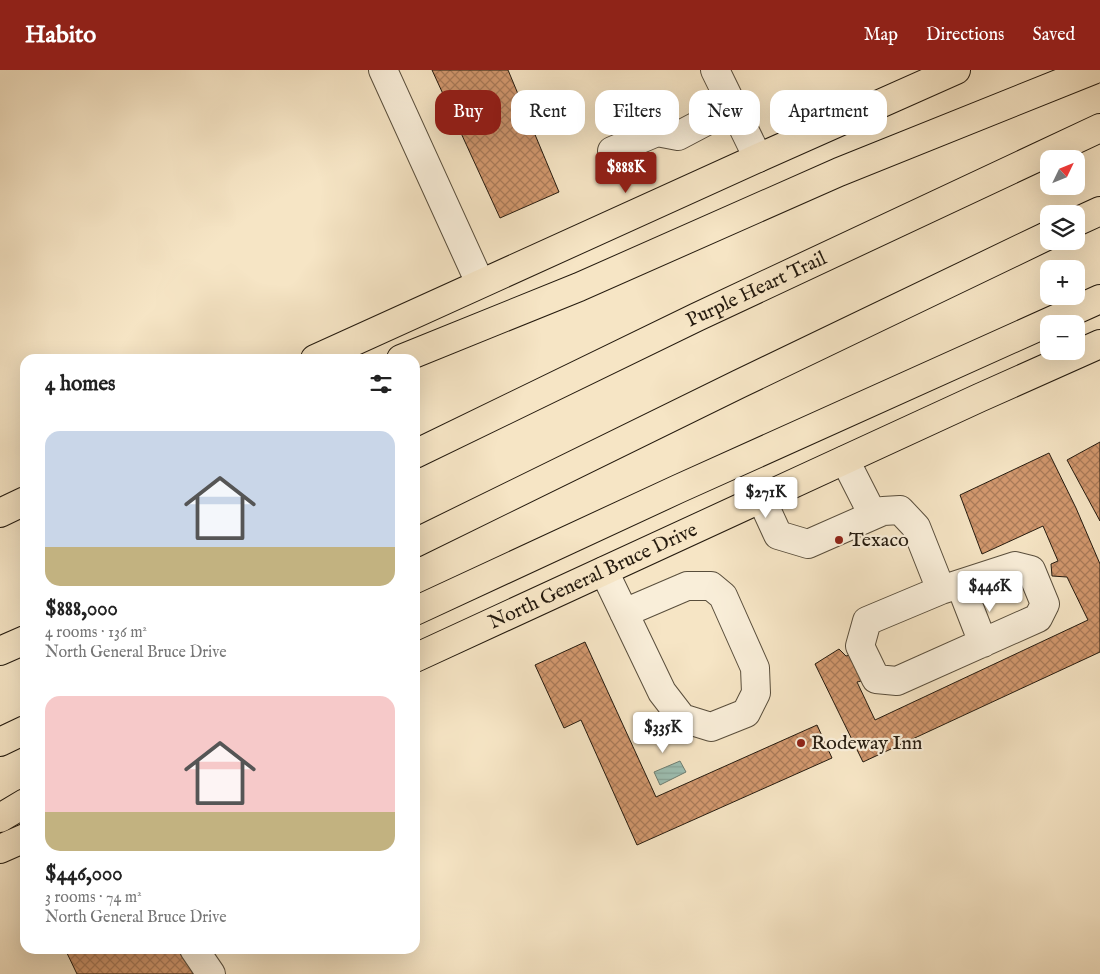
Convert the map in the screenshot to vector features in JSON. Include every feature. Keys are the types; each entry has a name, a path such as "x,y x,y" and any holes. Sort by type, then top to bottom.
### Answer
{"main road":[{"path":"326,354 956,70"},
{"path":"413,354 579,287 839,172 1093,70"},
{"name":"Purple Heart Trail","path":"420,452 697,317 1100,128"},
{"path":"1085,218 1100,211"},
{"path":"420,541 738,384 1040,239"},
{"path":"420,608 1100,299"},
{"name":"North General Bruce Drive","path":"420,656 760,498 1100,344"},
{"path":"0,512 20,503"},
{"path":"0,651 20,642"},
{"path":"0,742 20,732"},
{"path":"0,818 20,806"},
{"path":"0,849 20,840"}],"lane":[{"path":"383,70 480,283"},
{"path":"715,70 725,90"},
{"path":"612,151 657,132 678,136 689,130"},
{"path":"747,135 758,158"},
{"path":"845,460 873,515"},
{"path":"760,498 778,535 808,544 883,511 900,510 916,527 983,643"},
{"path":"1015,566 1031,570 1045,604 1038,618 983,643 897,681 876,679 860,646 867,621 951,587 1015,566"},
{"path":"604,571 624,613 662,692 682,718 711,727 746,713 756,693 755,668 723,596 711,586 687,586 624,613"},
{"path":"197,954 211,974"}],"shaded area":[{"path":"680,761 686,772 660,785 654,772"}],"building":[{"path":"432,70 508,70 516,90 511,90 511,135 535,135 559,192 500,218 462,135 501,135 501,90 441,90"},
{"path":"1100,442 1100,521 1067,460"},
{"path":"1049,453 1076,508 1100,564 1100,652 863,762 815,664 839,649 846,656 855,654 866,680 857,682 875,720 1088,620 1067,577 1052,576 1051,564 1058,561 1043,526 982,554 960,495"},
{"name":"Rodeway Inn","path":"585,642 656,797 817,725 832,758 637,845 581,720 564,728 535,665"},
{"path":"67,954 183,954 193,974 77,974"}],"place":[{"name":"Texaco","path":"839,540"},
{"name":"Rodeway Inn","path":"801,743"}]}
